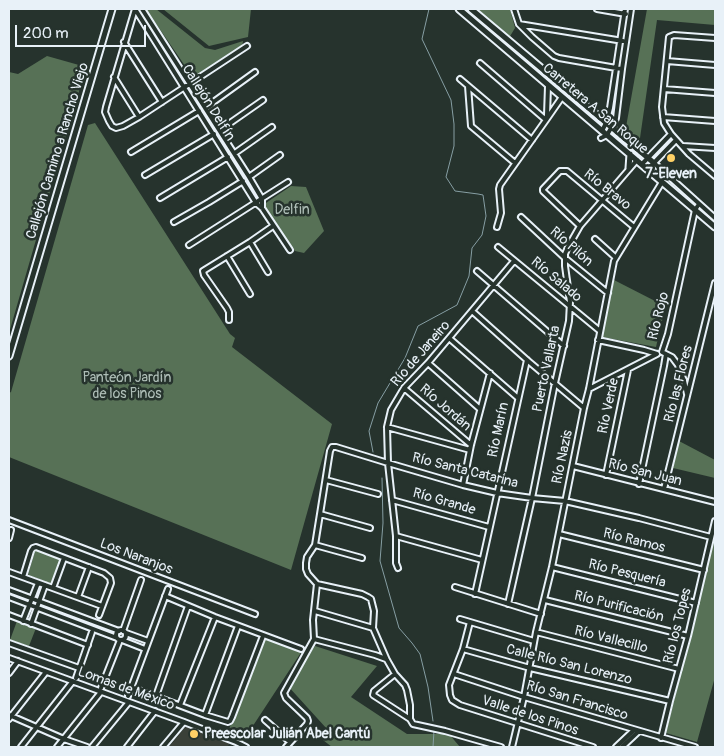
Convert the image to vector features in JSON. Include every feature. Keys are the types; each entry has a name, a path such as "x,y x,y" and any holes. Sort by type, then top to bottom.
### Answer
{"main road":[{"name":"Callejón Camino a Rancho Viejo","path":"9,356 112,9"},
{"name":"Carretera A San Roque","path":"459,9 715,226"},
{"path":"470,9 654,163"},
{"path":"486,31 492,26"},
{"path":"629,168 630,154"}],"street":[{"path":"135,9 107,102 106,112 108,121 116,128 139,117 247,46"},
{"name":"Callejón Delfín","path":"135,9 256,203 262,208 290,250"},
{"name":"Callejón Delfín","path":"142,9 262,199"},
{"path":"514,9 519,24 554,56 622,69"},
{"path":"596,9 625,11 630,14"},
{"path":"607,135 616,118 631,9"},
{"path":"602,131 610,108 625,11"},
{"path":"519,24 626,41"},
{"path":"715,38 674,34 670,36 668,40 662,107 664,123 671,134 715,176"},
{"path":"124,42 162,102"},
{"path":"667,61 715,65"},
{"path":"480,63 546,120"},
{"path":"205,108 255,72"},
{"path":"114,77 139,117"},
{"path":"460,79 532,140"},
{"path":"468,86 471,126 515,163"},
{"path":"546,120 548,86"},
{"path":"664,89 715,93"},
{"path":"497,227 501,213 500,185 562,97"},
{"path":"220,130 263,100"},
{"path":"610,108 617,109"},
{"path":"130,152 199,111"},
{"path":"663,117 715,121"},
{"path":"234,153 272,127"},
{"path":"145,175 214,134"},
{"path":"565,258 568,247 580,226 629,168 648,158 671,134"},
{"path":"648,169 676,140"},
{"path":"682,146 715,148"},
{"path":"249,177 280,155"},
{"path":"160,198 228,157"},
{"path":"654,163 715,218"},
{"name":"Río Bravo","path":"580,226 542,191 560,171 566,171 634,227"},
{"path":"174,222 243,181"},
{"path":"189,245 288,182"},
{"name":"Río Nazis","path":"512,747 559,534 615,257 662,182"},
{"path":"262,199 262,208"},
{"path":"695,210 699,204"},
{"name":"Río Rojo","path":"638,484 662,378 662,354 695,210"},
{"name":"Río Pilón","path":"521,217 565,258 608,293"},
{"path":"229,320 229,312 203,273 204,269 273,226"},
{"path":"595,238 615,257"},
{"path":"250,242 268,272"},
{"name":"Río Salado","path":"498,247 600,331"},
{"path":"227,256 250,294"},
{"name":"Puerto Vallarta","path":"508,604 571,307 565,258"},
{"name":"Río de Janeiro","path":"398,568 396,563 396,536 388,463 387,427 391,410 404,388 428,363 514,261"},
{"path":"478,271 564,346"},
{"name":"Río las Flores","path":"664,490 715,283"},
{"path":"472,312 584,408"},
{"path":"449,338 518,398"},
{"path":"598,340 672,357 678,365 687,397"},
{"path":"589,389 662,354"},
{"name":"Río Marín","path":"475,594 527,360"},
{"path":"428,363 480,409"},
{"name":"Río Verde","path":"606,475 628,370"},
{"path":"463,485 490,373"},
{"name":"Río Jordán","path":"404,388 471,448"},
{"path":"387,427 471,448"},
{"name":"Río Santa Catarina","path":"326,480 330,450 332,447 336,447 463,485 497,493 565,501 712,537"},
{"name":"Río San Juan","path":"573,466 714,502"},
{"path":"378,494 326,480 314,545 308,557 306,569 317,584 362,594 370,599 374,611 373,628 387,660 395,674 405,685 410,705 410,719"},
{"name":"Río Grande","path":"392,500 489,527"},
{"path":"320,514 370,528"},
{"name":"Los Naranjos","path":"9,520 255,614"},
{"name":"Río los Topes","path":"661,738 688,636 715,521"},
{"path":"9,538 11,530"},
{"name":"Río Ramos","path":"559,534 704,570"},
{"path":"396,536 482,560"},
{"path":"314,545 362,558"},
{"path":"23,577 31,551 36,547 104,573 110,578 110,583 99,615"},
{"path":"52,588 64,558"},
{"path":"78,597 88,567"},
{"name":"Río Pesquería","path":"552,567 696,603"},
{"path":"9,572 102,606"},
{"path":"120,639 125,639 123,632 141,580"},
{"path":"23,621 38,583"},
{"path":"286,747 308,721 306,716 286,698 284,691 314,639 313,620 317,584"},
{"path":"31,624 45,585"},
{"path":"455,587 541,614"},
{"path":"128,696 168,589"},
{"path":"9,590 148,641"},
{"path":"165,596 214,617 301,649"},
{"path":"9,597 145,649"},
{"name":"Río Purificación","path":"545,600 688,636"},
{"path":"156,696 188,606"},
{"path":"315,611 373,628"},
{"path":"9,616 88,645"},
{"path":"180,705 214,617"},
{"path":"460,619 534,641"},
{"path":"454,674 470,622"},
{"path":"205,715 238,626"},
{"path":"21,747 75,680 92,632"},
{"path":"57,747 101,690 120,639 117,634 123,632"},
{"name":"Río Vallecillo","path":"536,632 679,669"},
{"path":"131,687 225,722 230,721 263,636"},
{"path":"314,639 387,660"},
{"path":"9,643 79,668"},
{"path":"375,655 380,645"},
{"name":"Calle Río San Lorenzo","path":"463,649 530,668 670,701"},
{"name":"Lomas de México","path":"9,658 46,672 75,680 246,747"},
{"path":"9,672 18,661"},
{"path":"46,672 10,717 87,747"},
{"path":"395,674 374,691 374,695 410,719 413,724 501,747"},
{"name":"Río San Francisco","path":"454,674 524,697 695,747"},
{"name":"Valle de los Pinos","path":"454,674 449,685 450,695 452,700 460,705 594,747"},
{"path":"92,747 129,702"},
{"path":"127,747 155,711"},
{"path":"265,720 290,742"},
{"path":"163,747 184,722"},
{"path":"616,747 637,731"},
{"path":"622,747 637,731"},
{"path":"673,747 674,741"},
{"path":"232,747 236,742"}],"shaded area":[{"name":"Preescolar Julián Abel Cantú","path":"186,726 231,742 227,747 169,747"}],"green space":[{"path":"146,9 156,9 205,48 215,50 243,41 242,48 194,79"},
{"path":"163,9 251,9 248,37 209,46"},
{"path":"476,9 510,9 515,28 509,38"},
{"path":"647,9 715,9 715,25 657,20 639,145 626,127"},
{"path":"47,56 86,67 9,333 9,72 18,74"},
{"name":"Panteón Jardín de los Pinos","path":"95,123 230,334 235,338 232,347 332,424 291,570 9,457 9,393 11,392 88,125"},
{"name":"Delfin","path":"291,186 306,187 324,231 304,253 295,251 286,242 263,205"},
{"path":"614,280 665,308 656,347 602,337"},
{"path":"679,441 715,460 715,478 673,468"},
{"path":"715,532 715,677 697,742 666,733"},
{"path":"37,550 59,558 52,583 28,575 35,551"},
{"path":"17,621 36,628 29,646 10,640"},
{"path":"263,635 302,651 243,741 227,735"},
{"path":"315,646 377,666 351,697 407,734 449,734 460,747 332,747 319,737 327,729 287,685"}],"waterway":[{"path":"373,452 369,431 378,403 405,358 418,326 457,305 469,276 472,248 482,235 486,216 483,195 455,191 446,177 454,146 454,124 451,100 422,39 429,9"},
{"path":"382,478 383,523 380,561 399,628 420,654 428,687 433,721"},
{"path":"433,747 434,731"}],"place":[{"name":"7-Eleven","path":"671,158"},
{"name":"Preescolar Julián Abel Cantú","path":"194,734"}]}
